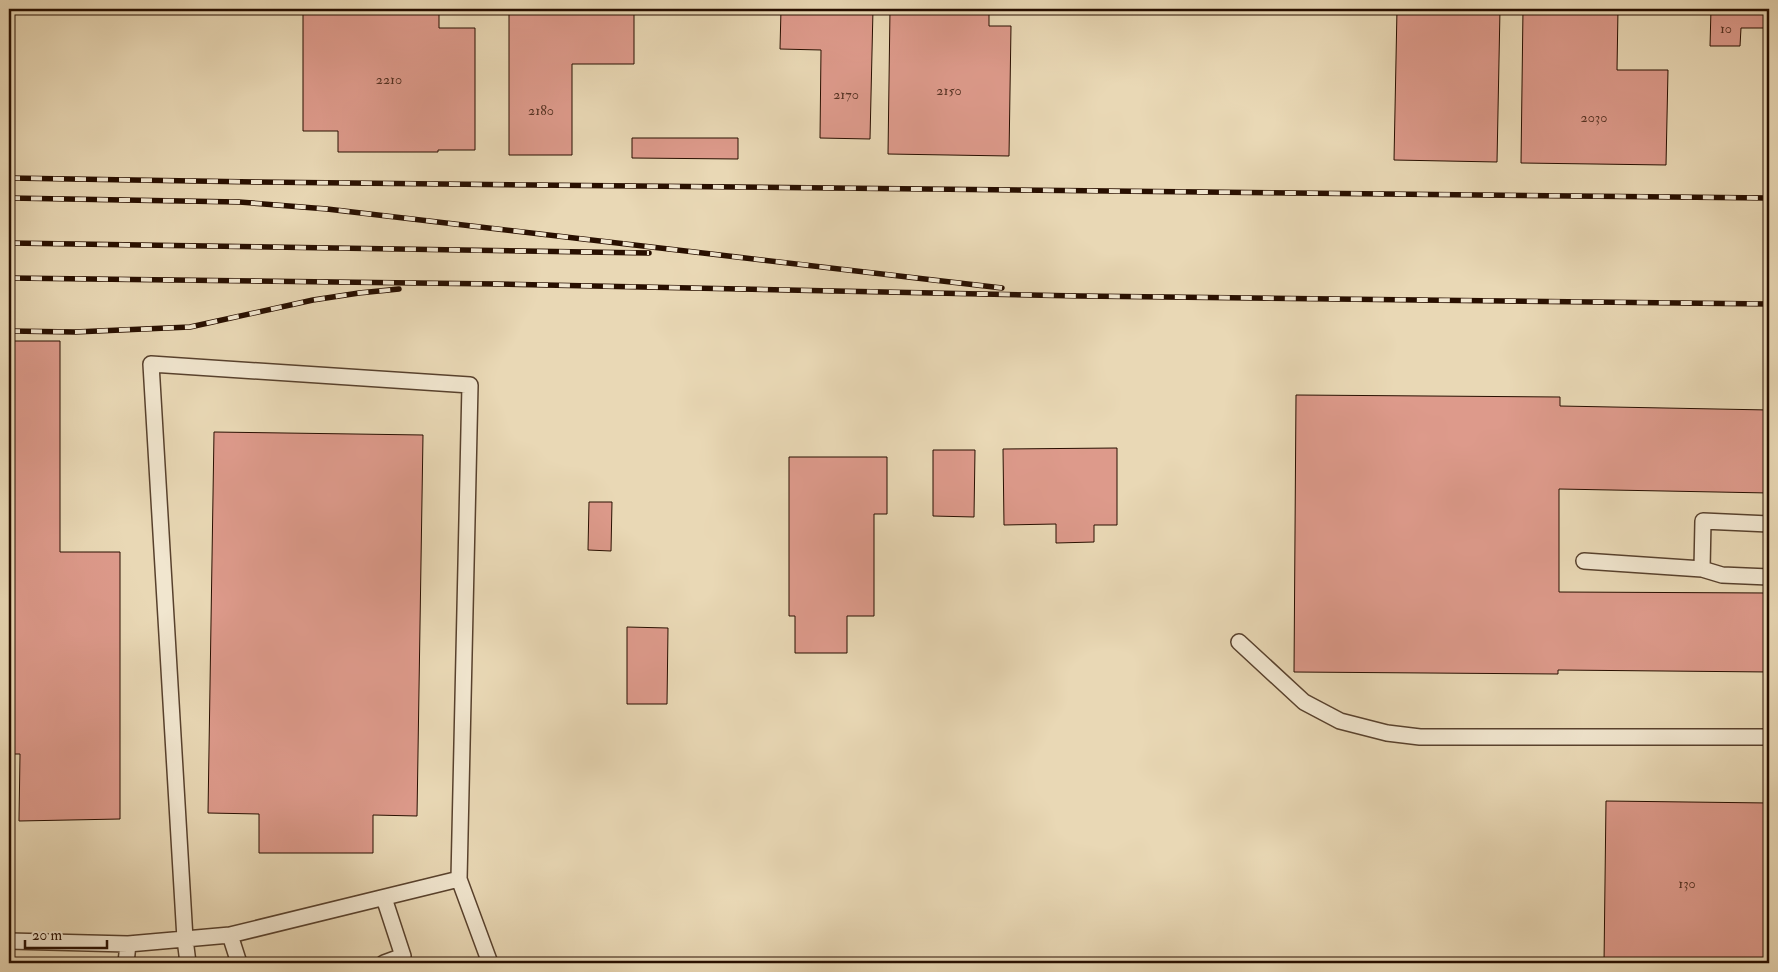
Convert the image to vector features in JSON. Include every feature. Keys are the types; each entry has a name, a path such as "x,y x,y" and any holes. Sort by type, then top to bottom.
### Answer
{"lane":[{"path":"188,963 184,939 151,364 470,385 459,880 490,963"},
{"path":"1702,569 1703,521 1769,524"},
{"path":"1584,561 1702,569 1722,575 1769,577"},
{"path":"1239,642 1304,702 1340,720 1387,733 1420,737 1769,737"},
{"path":"9,940 128,944 230,935 459,880"},
{"path":"384,898 403,956 384,963"},
{"path":"230,935 239,963"},
{"path":"126,963 128,944"}],"building":[{"path":"303,9 439,9 439,28 475,28 475,150 338,152 338,131 303,131"},
{"path":"509,9 654,9 654,11 634,11 634,64 572,64 572,155 509,155"},
{"path":"781,9 873,9 870,139 820,138 821,50 780,49"},
{"path":"890,9 989,9 989,26 1011,26 1009,156 888,154"},
{"path":"1397,9 1500,9 1497,162 1394,160"},
{"path":"1523,9 1618,9 1617,70 1668,70 1666,165 1521,163"},
{"path":"1711,9 1769,9 1769,28 1741,28 1740,46 1710,46"},
{"path":"632,138 738,138 738,159 632,158"},
{"path":"9,341 60,341 60,552 120,552 120,819 19,821 20,754 9,754"},
{"path":"1296,395 1560,397 1560,406 1769,410 1769,493 1559,489 1559,592 1769,593 1769,672 1558,670 1558,674 1294,672"},
{"path":"214,432 423,435 417,816 373,815 373,853 259,853 259,814 208,813"},
{"path":"1117,448 1117,525 1094,525 1094,542 1056,543 1056,524 1004,525 1003,449"},
{"path":"933,450 975,450 974,517 933,516"},
{"path":"789,457 887,457 887,514 874,514 874,616 847,616 847,653 795,653 795,616 789,616"},
{"path":"589,502 612,502 611,551 588,550"},
{"path":"627,627 668,628 667,704 627,704"},
{"path":"1606,801 1769,803 1769,963 1604,963"}],"railway":[{"path":"9,178 1769,198"},
{"path":"9,198 239,202 327,209 1002,288"},
{"path":"9,243 649,253"},
{"path":"9,278 497,284 1080,296 1769,304"},
{"path":"9,331 75,332 190,327 313,300 399,289"}]}
